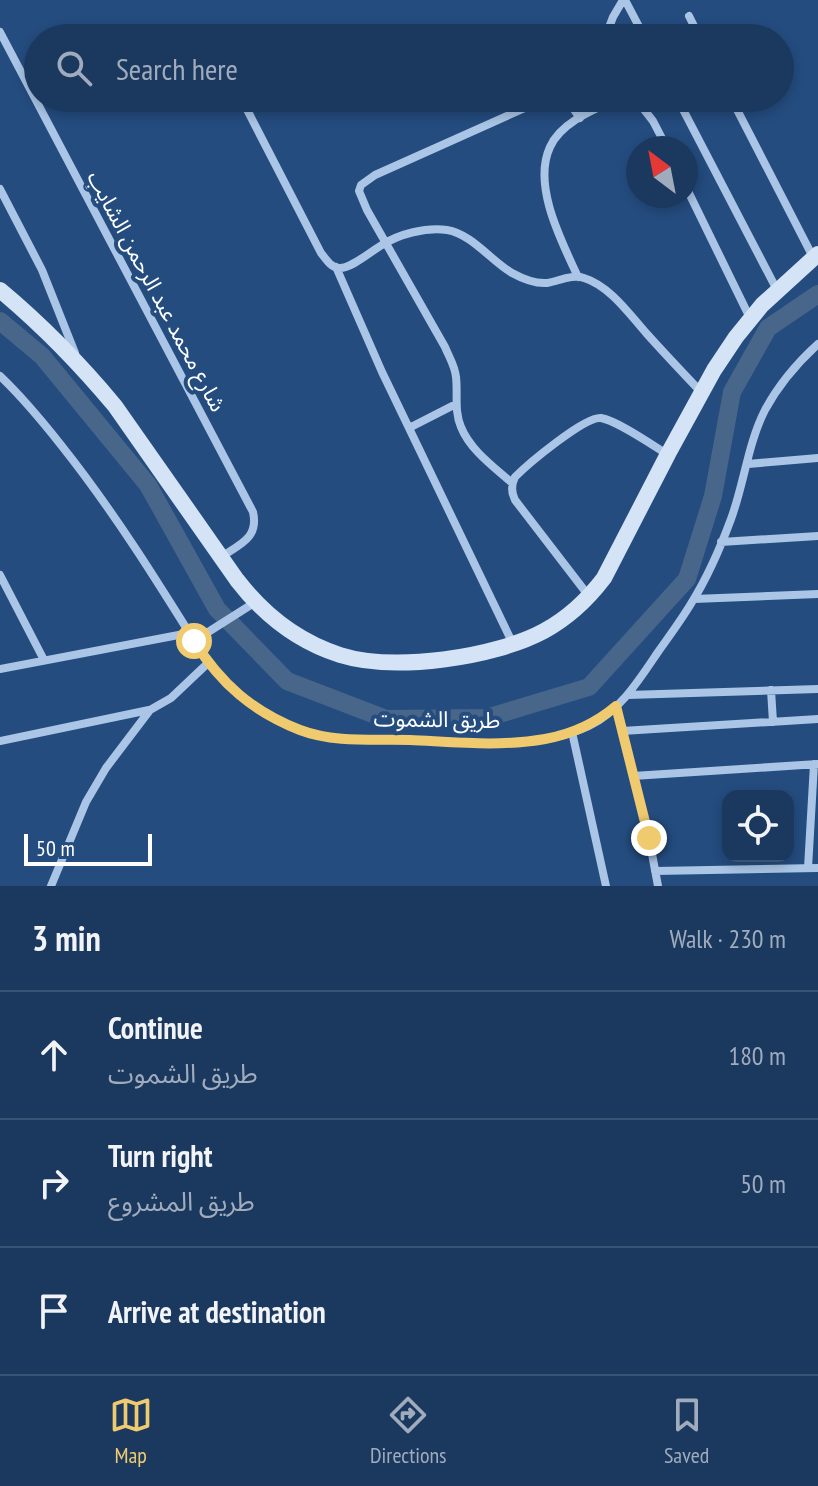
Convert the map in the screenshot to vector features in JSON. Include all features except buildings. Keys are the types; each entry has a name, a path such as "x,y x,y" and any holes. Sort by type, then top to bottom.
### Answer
{"street":[{"path":"610,24 624,0 637,24"},
{"path":"689,16 693,24"},
{"name":"شارع محمد عبد الرحمن الشايب","path":"0,32 24,78"},
{"name":"شارع محمد عبد الرحمن الشايب","path":"42,112 253,512 256,523 254,531 220,557"},
{"path":"248,112 321,253 330,264 348,266 386,242 431,229 450,230 511,272 528,280 545,283 578,277 600,287 617,301 702,393"},
{"path":"512,483 469,442 461,427 454,368 445,347 359,191 361,185 375,175 516,112"},
{"path":"576,112 580,118"},
{"path":"578,277 553,221 545,169 550,147 563,131 592,112"},
{"path":"646,112 661,136"},
{"path":"684,112 777,290"},
{"path":"0,290 78,362 115,406 254,603 278,623 308,642 341,655 380,662 434,661 513,644 544,631 563,618 589,597 604,578 668,454 736,337 777,290 816,256 739,112"},
{"path":"0,189 42,270 78,362"},
{"path":"696,208 751,319"},
{"path":"336,267 513,644"},
{"name":"طريق الشموت","path":"0,376 16,390 90,482 123,527 208,663 239,696 302,731 336,738 502,743 545,739 588,727 628,695 694,599 731,520 764,412 782,383 818,344"},
{"path":"409,428 456,404"},
{"path":"589,597 515,500 512,483 520,472 591,419 604,418 668,454"},
{"path":"748,464 818,458"},
{"path":"721,542 818,536"},
{"path":"0,575 44,660"},
{"path":"694,599 818,594"},
{"path":"0,669 192,637 209,632 254,603"},
{"path":"0,741 150,710 171,698 208,663"},
{"path":"628,695 818,689"},
{"path":"771,690 773,722"},
{"path":"616,706 658,886"},
{"path":"51,886 86,802 106,768 150,710"},
{"path":"622,731 818,719"},
{"path":"572,732 606,886"},
{"path":"633,776 816,764 813,868 655,871"}],"waterway":[{"path":"0,321 42,356 148,485 217,609 287,681 386,719 486,718 589,687 687,579 713,496 732,392 768,328 818,294"}],"route":[{"path":"194,641 208,663 239,696 302,731 336,738 502,743 545,739 588,727 616,706 649,838"}]}
